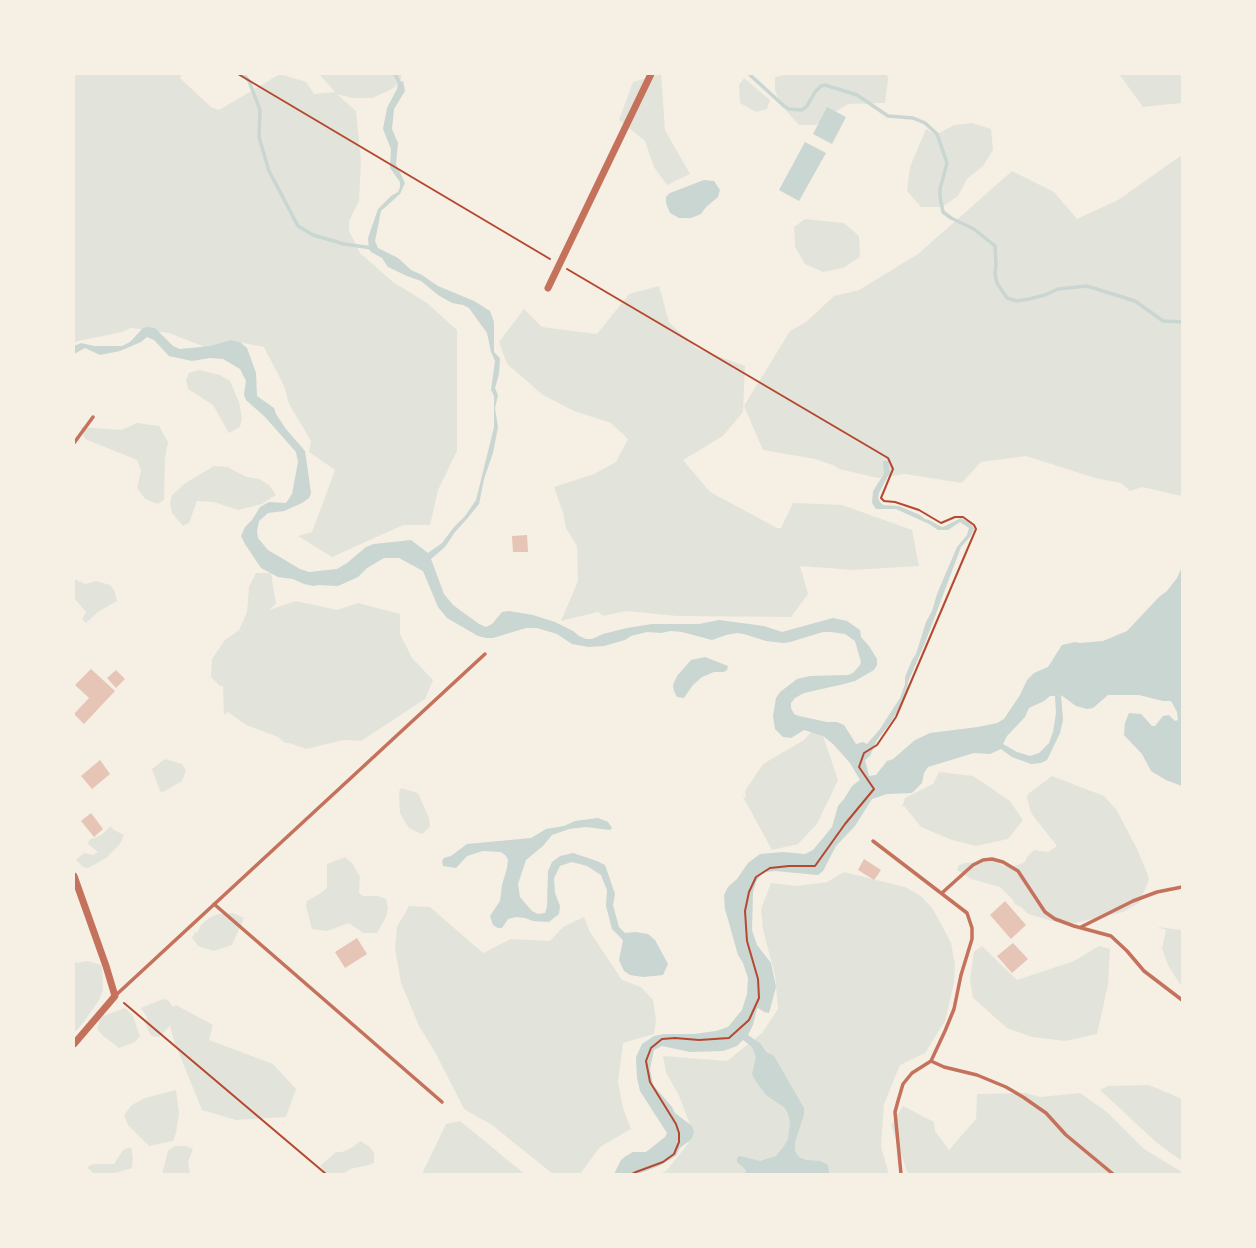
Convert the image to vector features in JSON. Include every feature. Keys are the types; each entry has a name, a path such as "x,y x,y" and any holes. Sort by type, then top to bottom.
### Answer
{"street":[{"path":"548,288 651,74"},
{"path":"74,881 116,996 74,1044"}],"lane":[{"path":"74,443 93,417"},
{"path":"116,996 485,654"},
{"path":"873,841 967,913 972,928 972,939 954,1009 931,1061 912,1073 904,1084 895,1112 901,1174"},
{"path":"943,892 973,865 992,859 1003,862 1018,871 1045,912 1079,928 1111,936 1143,971 1182,1000"},
{"path":"1079,928 1133,901 1182,887"},
{"path":"214,904 442,1102"},
{"path":"931,1061 977,1075 1023,1097 1046,1113 1066,1135 1113,1174"}],"path":[{"path":"238,74 551,259"},
{"path":"563,266 888,458 894,469 881,498 884,502 895,502 919,510 941,523 955,517 963,517 976,528 896,717 877,745 864,753 859,767 874,789 815,866 770,868 756,877 749,891 745,911 747,941 758,979 759,998 749,1020 729,1038 662,1039 651,1048 646,1062 650,1082 676,1124 679,1142 674,1154 663,1162 632,1174"},
{"path":"116,996 326,1174"}],"shaded area":[{"path":"74,74 182,74 180,78 211,107 219,110 280,74 306,82 314,94 335,92 319,74 402,74 400,82 392,89 372,98 352,98 337,94 356,111 361,161 359,201 349,221 349,231 360,253 393,282 427,303 457,330 457,451 438,490 430,525 403,525 332,557 298,536 312,532 335,470 309,452 311,441 289,404 284,386 264,347 243,343 205,347 169,333 131,328 74,342"},
{"path":"661,74 665,130 690,174 667,185 654,167 645,141 619,120 633,82"},
{"path":"788,74 887,74 885,103 848,104 816,125 799,125 780,104 775,90 775,77"},
{"path":"1119,74 1182,74 1181,103 1143,107"},
{"path":"744,78 770,100 767,109 756,112 740,103 739,85"},
{"path":"403,81 405,91 394,109 392,129 398,143 396,164 405,183 400,194 381,211 375,241 378,248 398,258 411,270 490,311 494,322 494,352 500,358 495,388 498,395 495,408 498,427 479,504 445,547 431,559 444,594 453,605 479,624 486,627 502,612 509,611 555,622 579,636 592,639 627,628 652,624 699,624 719,620 764,626 782,632 833,618 847,621 860,630 861,637 877,659 874,670 855,681 804,693 795,698 791,708 794,714 799,716 844,725 856,744 867,744 900,698 905,677 937,594 957,547 969,528 960,522 948,530 938,530 896,509 876,509 872,503 873,491 884,474 883,461 888,461 890,472 878,498 883,505 899,506 943,527 961,518 974,529 961,547 908,682 907,693 870,756 865,760 869,776 876,775 887,761 915,740 930,733 978,727 1004,719 1027,680 1034,673 1048,667 1062,645 1103,641 1127,631 1167,591 1182,567 1182,786 1151,771 1142,754 1124,735 1129,713 1141,714 1152,726 1163,716 1169,715 1175,721 1178,720 1171,701 1139,695 1108,695 1093,708 1087,709 1076,706 1061,695 1063,720 1047,760 1031,764 1012,757 1001,749 990,754 974,753 928,767 922,783 912,793 887,794 872,799 855,826 836,846 823,871 818,875 766,872 756,882 753,892 752,930 757,945 771,963 776,987 769,1013 757,1009 748,1035 774,1056 804,1108 795,1151 799,1157 806,1160 820,1161 828,1165 827,1174 745,1174 746,1170 737,1162 740,1156 760,1161 776,1156 788,1139 790,1122 785,1108 766,1095 755,1080 752,1074 756,1057 752,1047 743,1040 737,1046 723,1051 690,1052 662,1046 654,1050 650,1069 653,1085 675,1113 692,1126 692,1138 680,1148 676,1156 659,1166 638,1174 614,1174 626,1156 633,1152 646,1152 667,1133 640,1091 636,1057 642,1044 654,1036 664,1034 694,1034 728,1027 742,1010 748,978 738,955 725,909 724,895 728,887 748,863 760,854 805,854 813,850 832,827 838,806 852,786 860,780 850,763 823,736 804,730 791,738 783,737 775,729 773,716 776,698 797,679 853,673 861,662 855,641 845,634 831,632 783,643 737,633 712,640 671,631 647,632 604,646 589,647 572,644 557,634 537,628 526,628 486,638 447,618 438,607 423,571 399,558 384,558 358,577 338,586 314,586 278,577 261,568 241,536 260,507 269,502 286,503 292,494 298,462 296,452 246,400 246,381 240,369 223,359 192,361 169,356 154,340 147,337 120,351 100,355 85,348 74,354 74,346 81,343 122,346 130,342 143,328 148,327 155,328 173,346 180,349 211,346 231,340 247,348 256,373 257,396 274,408 286,429 305,451 311,493 302,503 284,511 268,513 259,521 258,538 268,550 300,569 309,572 337,569 374,544 411,540 428,553 442,543 476,500 494,427 494,396 491,390 495,361 487,333 469,308 452,303 421,281 388,267 382,258 369,249 368,238 378,209 398,192 400,187 400,182 390,168 391,149 383,129 387,108 398,83","holes":["1055,696 1053,732 1049,743 1039,753 1030,756 1003,744 1029,708"]},
{"path":"827,107 846,117 832,144 813,134"},
{"path":"972,123 991,129 993,150 983,166 967,179 958,196 942,207 921,207 907,191 910,167 926,129 936,135 954,125"},
{"path":"805,142 826,153 799,201 779,190"},
{"path":"1182,155 1182,496 1142,487 1130,491 1121,483 1095,478 1026,456 981,462 962,483 905,474 878,478 839,469 815,459 763,450 744,406 790,331 806,322 834,296 859,290 918,254 1012,171 1054,192 1077,219 1118,200"},
{"path":"704,180 714,181 720,190 718,197 701,214 691,218 679,218 670,213 666,197 670,193"},
{"path":"805,219 844,223 859,236 860,257 843,268 823,272 805,264 795,247 794,227"},
{"path":"659,286 669,322 696,348 745,366 743,412 723,436 683,460 710,492 777,528 781,528 793,503 842,505 912,530 919,566 853,570 800,566 808,594 791,617 677,616 626,611 603,616 598,612 561,621 578,581 577,546 566,528 554,487 594,474 616,462 628,439 611,423 574,411 543,395 507,364 499,342 524,309 542,327 597,334 629,294"},
{"path":"199,370 220,375 230,381 239,402 242,419 240,427 229,433 213,405 188,389 186,380 189,373"},
{"path":"137,423 159,426 168,442 164,500 158,504 145,499 137,488 141,470 137,460 85,439 80,427 121,430"},
{"path":"214,466 227,467 247,477 259,479 269,485 276,495 262,504 238,510 214,502 197,501 189,523 183,526 172,513 172,495 184,484"},
{"path":"256,573 271,573 276,604 269,610 296,601 337,610 358,603 400,614 400,634 412,658 433,680 425,699 361,741 344,740 306,749 285,743 278,737 246,725 228,712 224,715 223,686 211,677 212,659 225,640 239,630 247,612 249,587"},
{"path":"74,579 86,584 96,581 110,585 117,601 86,623 82,619 86,612 74,598"},
{"path":"705,657 728,666 727,670 702,677 684,698 677,697 673,685 677,676 691,660"},
{"path":"813,730 823,736 838,780 817,824 798,844 772,850 742,795 746,799 745,791 763,764 804,740"},
{"path":"165,759 182,764 186,771 182,781 163,792 160,791 152,769"},
{"path":"939,772 973,776 1010,801 1023,820 1008,839 976,846 952,840 921,827 904,806 902,807 905,798 933,784"},
{"path":"1052,776 1104,796 1116,809 1148,875 1149,880 1139,903 1123,912 1076,923 1052,921 1028,914 1000,887 971,879 957,870 959,865 965,863 994,861 1004,866 1015,866 1025,862 1034,850 1048,852 1057,846 1031,813 1027,798 1028,794"},
{"path":"401,788 418,793 430,827 422,834 409,828 400,813"},
{"path":"598,818 608,822 612,828 586,827 552,835 526,860 518,884 520,897 532,911 545,913 548,871 552,862 560,856 573,853 605,865 615,894 613,905 619,927 625,933 648,934 655,940 668,964 663,975 643,977 624,971 619,960 623,940 612,929 606,906 607,890 601,875 587,866 572,862 560,866 554,878 559,914 549,922 516,917 508,919 502,928 498,928 493,925 490,916 500,901 507,868 506,856 501,852 483,851 467,856 456,868 443,866 444,858 467,844 531,838 546,829"},
{"path":"111,826 124,835 120,844 106,858 88,868 83,867 76,860 84,853 93,855 98,852 88,844 89,840 101,835"},
{"path":"345,857 353,864 360,877 359,893 386,899 386,917 377,933 363,933 349,923 327,931 312,929 307,901 327,888 327,864"},
{"path":"844,872 905,887 921,896 933,909 951,943 955,964 954,983 945,1021 925,1053 900,1065 884,1104 881,1147 889,1174 659,1174 666,1171 688,1144 691,1127 666,1072 663,1056 727,1061 762,1033 778,1009 775,975 763,930 761,909 771,883 797,886 827,882"},
{"path":"409,906 430,907 483,953 511,939 550,941 563,927 584,917 590,932 622,980 641,987 653,1000 656,1020 654,1034 623,1043 618,1082 623,1108 631,1129 600,1147 580,1174 553,1174 492,1125 464,1109 419,1026 401,983 395,948 397,927"},
{"path":"233,913 244,918 232,945 214,951 198,946 192,938 201,925 218,914"},
{"path":"1157,927 1182,930 1182,987 1169,967 1162,948 1166,930"},
{"path":"982,946 1017,980 1074,961 1099,946 1110,949 1108,985 1097,1034 1065,1041 1032,1037 1007,1028 973,998 970,980 974,952"},
{"path":"74,961 102,965 103,990 99,1000 74,1033"},
{"path":"163,999 168,1000 173,1007 176,1005 213,1025 209,1040 273,1064 296,1089 286,1117 236,1120 202,1110 170,1026 159,1037 151,1036 146,1025 147,1017 141,1008"},
{"path":"125,1008 133,1016 140,1036 135,1042 119,1048 97,1029 103,1016"},
{"path":"1149,1085 1182,1099 1182,1161 1157,1143 1100,1090 1108,1086"},
{"path":"176,1090 179,1114 173,1141 149,1146 128,1125 124,1115 132,1105 145,1098"},
{"path":"1025,1093 1040,1097 1080,1093 1107,1112 1144,1149 1182,1174 908,1174 891,1125 903,1106 934,1122 935,1131 949,1150 976,1119 977,1094"},
{"path":"460,1121 525,1174 422,1174 446,1124"},
{"path":"360,1141 374,1153 374,1163 350,1169 343,1174 326,1174 320,1166 336,1152 353,1147"},
{"path":"175,1146 193,1149 188,1162 190,1174 162,1174 168,1151"},
{"path":"131,1147 132,1168 112,1174 94,1174 87,1167 93,1164 114,1164 123,1150"}],"building":[{"path":"527,535 528,552 513,552 512,536"},
{"path":"91,669 115,691 84,724 74,714 89,698 75,685"},
{"path":"116,670 125,679 116,688 107,678"},
{"path":"100,760 110,774 92,789 81,776"},
{"path":"91,813 103,829 94,837 81,821"},
{"path":"864,859 881,870 874,880 858,870"},
{"path":"1005,901 1026,925 1011,939 990,915"},
{"path":"357,938 367,954 345,968 335,952"},
{"path":"1013,943 1028,959 1012,973 997,956"}],"waterway":[{"path":"243,74 249,81 260,110 259,137 269,171 298,226 313,235 344,244 372,248"},
{"path":"395,74 401,86"},
{"path":"749,74 789,109 802,110 815,92 825,85 857,95 888,116 913,118 925,123 937,134 947,163 940,189 943,212 974,229 995,246 997,283 1007,298 1017,301 1045,295 1058,289 1087,286 1135,301 1163,321 1182,322"}]}
